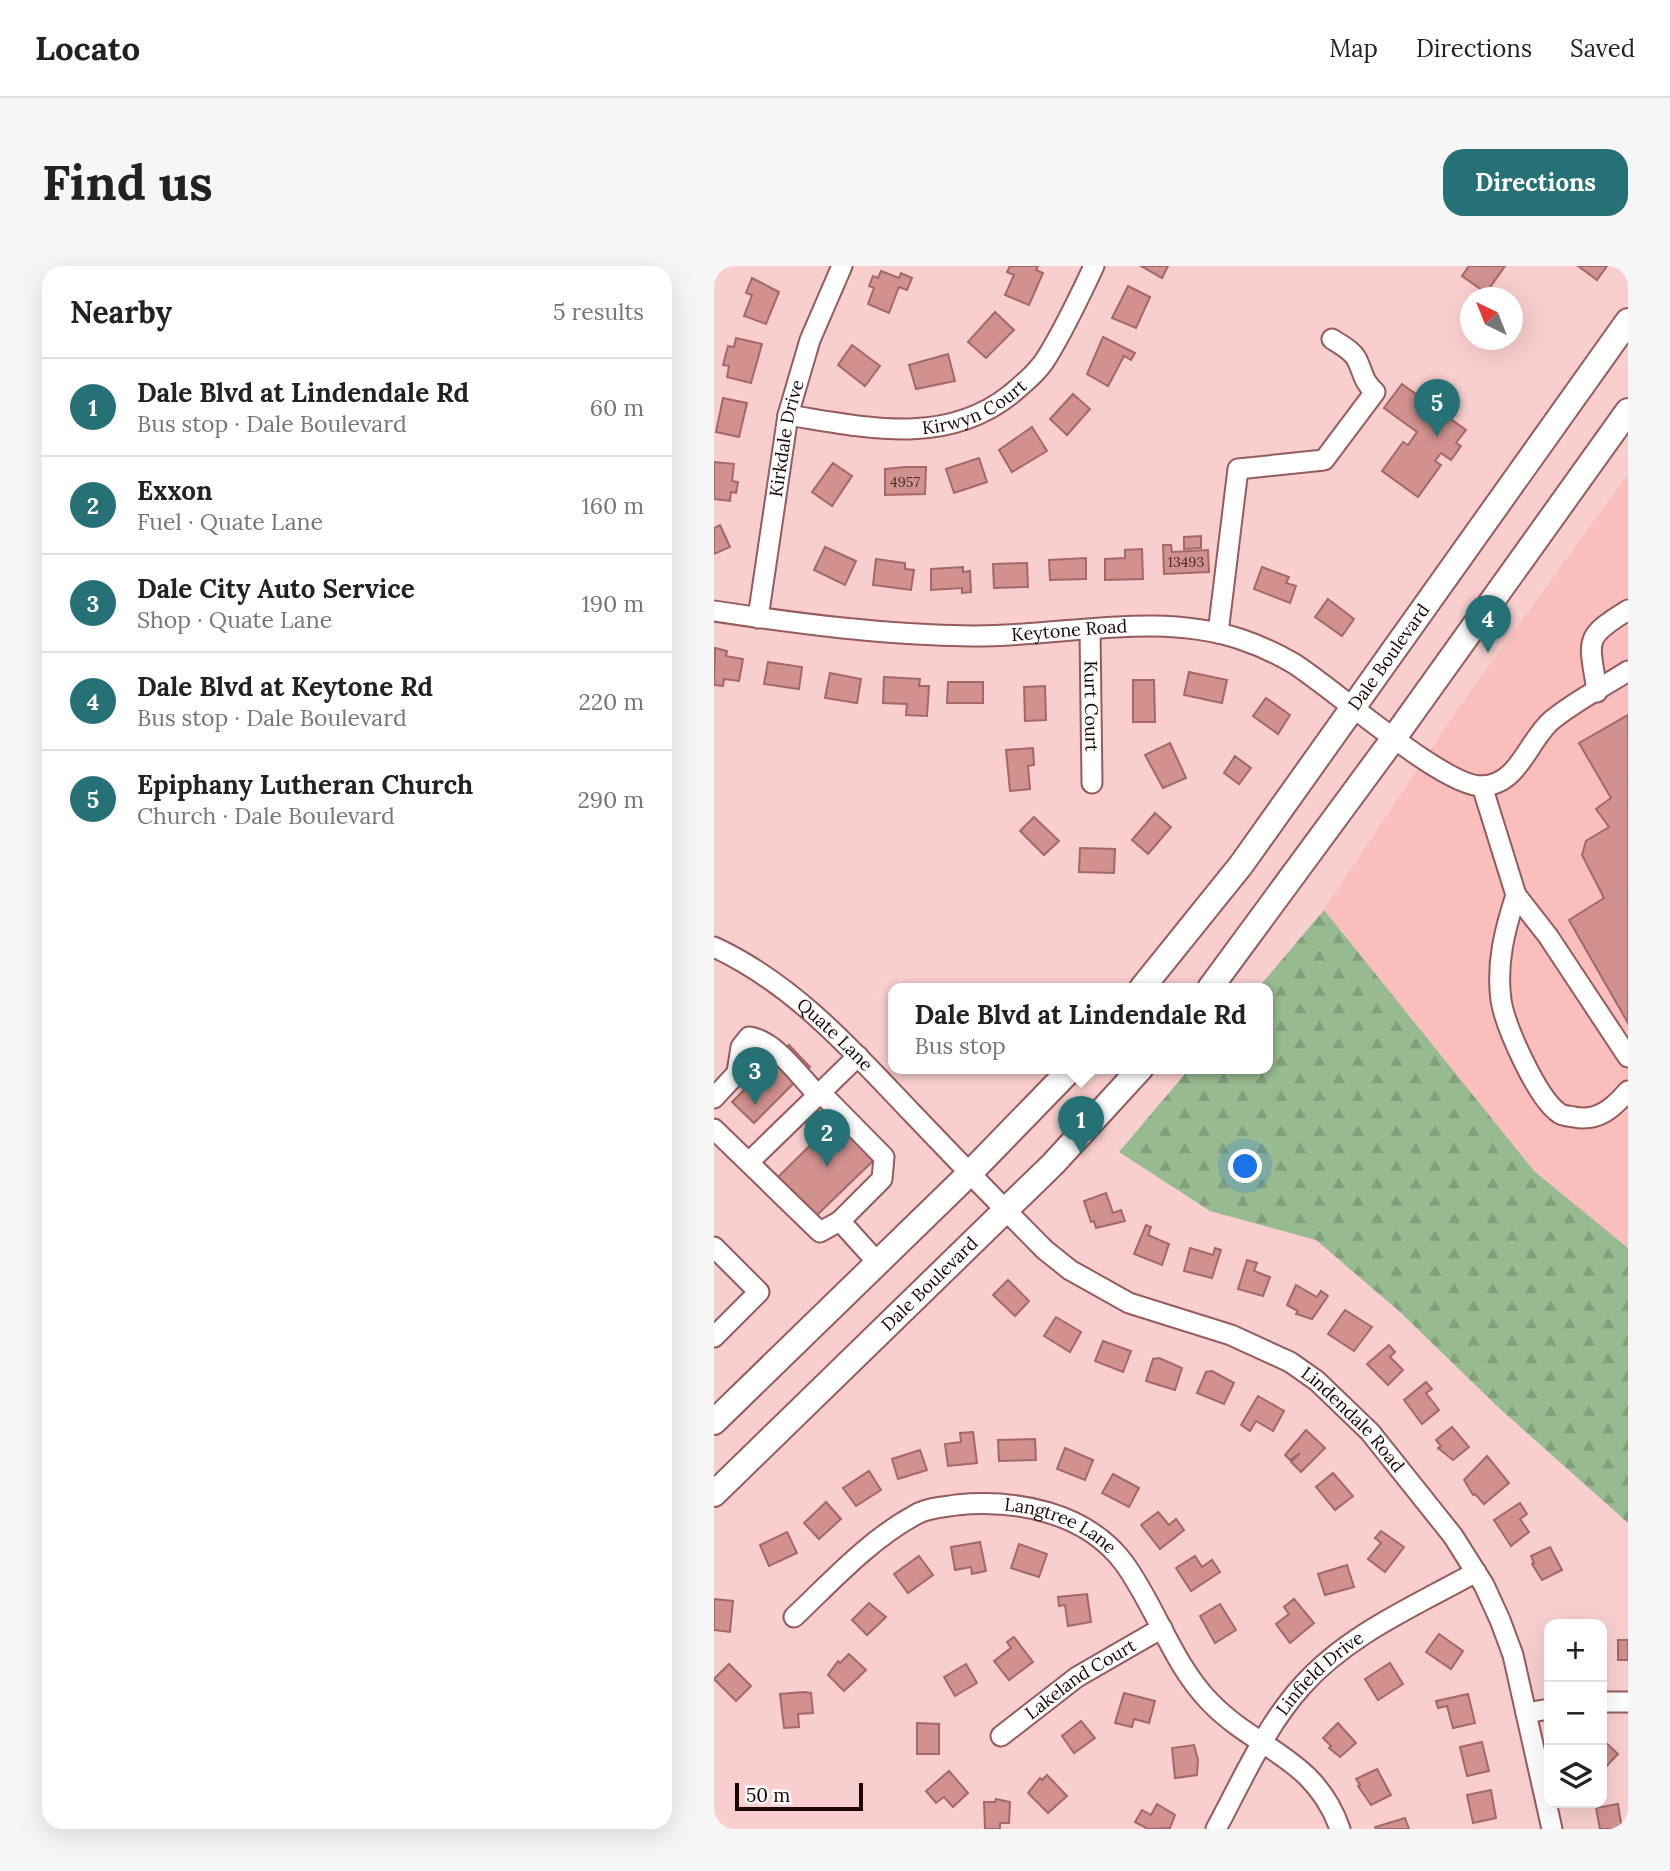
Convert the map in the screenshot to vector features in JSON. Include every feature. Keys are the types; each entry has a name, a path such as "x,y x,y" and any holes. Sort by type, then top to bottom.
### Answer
{"main road":[{"name":"Dale Boulevard","path":"1146,983 1241,865 1628,321"},
{"path":"1214,983 1394,738 1628,411"},
{"path":"714,1422 970,1173 1066,1074"},
{"name":"Dale Boulevard","path":"714,1494 1006,1210 1135,1074"}],"street":[{"name":"Kirkdale Drive","path":"758,618 788,415 810,340 842,266"},
{"name":"Kirwyn Court","path":"788,415 905,430 934,428 977,415 1001,402 1041,366 1094,266"},
{"path":"1218,633 1238,469 1324,460 1375,391 1362,378 1359,363 1352,353 1332,339"},
{"path":"1597,692 1592,637 1599,628 1628,610"},
{"name":"Keytone Road","path":"714,611 900,634 972,636 1149,626 1182,626 1218,633 1265,649 1294,664 1394,738 1459,780 1482,786"},
{"name":"Kurt Court","path":"1090,631 1092,783"},
{"path":"1628,671 1552,720 1507,778 1482,786 1516,895 1548,936 1628,1057"},
{"path":"1516,895 1500,947 1501,1000 1517,1049 1559,1114 1588,1120 1612,1109 1628,1091"},
{"name":"Quate Lane","path":"714,947 765,975 801,1001 858,1056 970,1173"},
{"path":"714,1098 737,1073 741,1047 749,1037 758,1038 884,1157 882,1179 840,1222 820,1231 714,1129"},
{"path":"749,1163 858,1056"},
{"name":"Lindendale Road","path":"970,1173 1045,1250 1097,1287 1163,1315 1251,1343 1290,1362 1317,1381 1370,1432 1453,1536 1476,1572 1500,1620 1526,1713 1552,1829"},
{"path":"840,1222 878,1263"},
{"path":"714,1247 759,1292 714,1337"},
{"name":"Langtree Lane","path":"794,1617 855,1559 918,1513 975,1503 1028,1508 1057,1516 1096,1536 1121,1560 1136,1579 1193,1682 1210,1703 1287,1757 1312,1781 1327,1802 1340,1829"},
{"name":"Linfield Drive","path":"1216,1829 1288,1704 1325,1662 1352,1642 1476,1572"},
{"name":"Lakeland Court","path":"1001,1736 1077,1677 1162,1628"},
{"path":"1607,1702 1628,1702"},
{"path":"1526,1713 1544,1710"}],"shaded area":[{"path":"1628,474 1628,1248 1534,1171 1324,910 1457,710"}],"green space":[{"path":"1324,910 1534,1171 1628,1248 1628,1523 1498,1407 1400,1312 1316,1240 1210,1211 1119,1152 1185,1074 1273,1074 1273,983 1262,983"}],"building":[{"path":"1010,266 1038,266 1036,270 1043,273 1029,305 1005,295 1014,275 1007,272"},
{"path":"1141,266 1168,266 1162,278"},
{"path":"1469,266 1505,266 1490,287 1478,287 1462,276"},
{"path":"1578,266 1607,266 1597,280"},
{"path":"881,271 899,278 901,273 912,278 907,290 899,287 889,313 868,304 874,288 869,286 873,276 878,278"},
{"path":"752,278 779,292 766,324 744,316 752,295 746,293"},
{"path":"1128,286 1150,297 1136,328 1112,318"},
{"path":"995,312 1014,330 986,358 968,342"},
{"path":"1103,337 1135,353 1131,360 1124,356 1108,386 1087,374"},
{"path":"736,338 762,344 751,383 727,377 729,366 723,365 728,346 734,347"},
{"path":"852,345 880,366 865,386 838,365"},
{"path":"948,354 955,381 916,389 909,365"},
{"path":"1402,384 1466,430 1456,443 1461,446 1451,460 1441,453 1435,461 1441,465 1418,497 1382,471 1403,442 1408,445 1417,432 1384,408"},
{"path":"1073,394 1090,409 1067,435 1050,419"},
{"path":"723,398 747,403 739,437 716,432"},
{"path":"1032,427 1047,451 1012,472 999,450"},
{"path":"979,458 987,482 954,493 946,469"},
{"path":"714,462 734,464 732,481 738,482 736,493 731,492 730,501 714,499"},
{"path":"833,463 852,476 832,506 812,492"},
{"path":"926,467 925,494 885,495 885,469"},
{"path":"720,525 730,547 714,554 714,528"},
{"path":"1201,536 1201,548 1184,549 1184,537"},
{"path":"1163,545 1171,545 1172,552 1208,550 1209,572 1164,574"},
{"path":"825,547 856,561 845,585 814,570"},
{"path":"1142,549 1143,579 1105,580 1105,559 1125,558 1125,550"},
{"path":"1086,558 1086,579 1050,580 1049,560"},
{"path":"876,559 905,563 905,569 914,570 911,590 873,585"},
{"path":"1027,563 1028,587 994,588 993,564"},
{"path":"963,567 963,572 970,571 971,592 962,593 962,588 931,590 931,569"},
{"path":"1262,567 1289,577 1286,583 1296,586 1290,603 1254,589"},
{"path":"1328,599 1354,619 1342,636 1315,617"},
{"path":"715,648 727,651 726,656 743,659 739,681 724,679 723,686 714,685"},
{"path":"768,662 802,667 799,689 764,684"},
{"path":"1189,672 1227,680 1222,703 1184,695"},
{"path":"830,673 861,679 857,703 825,698"},
{"path":"884,677 920,679 919,686 929,686 927,716 906,715 907,704 883,703"},
{"path":"1133,680 1154,680 1155,722 1133,722"},
{"path":"948,682 983,682 983,703 947,703"},
{"path":"1045,686 1046,720 1025,721 1024,687"},
{"path":"1266,698 1290,715 1278,734 1253,716"},
{"path":"1628,715 1628,1023 1569,920 1604,898 1582,855 1586,841 1609,827 1596,809 1611,798 1579,743"},
{"path":"1170,743 1186,778 1163,788 1145,755"},
{"path":"1033,748 1034,765 1028,766 1030,789 1010,791 1006,750"},
{"path":"1235,756 1251,768 1239,784 1224,773"},
{"path":"1155,813 1171,827 1148,854 1132,840"},
{"path":"1034,817 1059,841 1044,855 1020,831"},
{"path":"1080,848 1115,849 1114,873 1079,872"},
{"path":"789,1045 810,1067 754,1123 732,1102"},
{"path":"838,1118 877,1157 815,1217 777,1178"},
{"path":"1106,1193 1113,1213 1121,1210 1125,1221 1096,1228 1094,1221 1091,1222 1084,1201"},
{"path":"1146,1225 1151,1227 1148,1235 1169,1244 1162,1265 1134,1254"},
{"path":"1190,1248 1213,1255 1215,1248 1221,1250 1212,1278 1184,1271"},
{"path":"1247,1260 1257,1263 1254,1271 1270,1277 1263,1296 1238,1289"},
{"path":"1008,1280 1029,1301 1015,1316 993,1295"},
{"path":"1296,1285 1317,1297 1321,1291 1328,1296 1312,1319 1296,1314 1298,1311 1287,1305"},
{"path":"1345,1310 1372,1327 1354,1351 1328,1334"},
{"path":"1056,1317 1081,1332 1070,1352 1044,1336"},
{"path":"1103,1341 1131,1351 1123,1372 1095,1361"},
{"path":"1389,1345 1395,1352 1390,1357 1403,1370 1388,1385 1367,1364"},
{"path":"1159,1358 1182,1368 1175,1390 1146,1381 1153,1359"},
{"path":"1212,1371 1234,1383 1224,1404 1197,1393 1206,1372"},
{"path":"1426,1382 1432,1389 1426,1393 1439,1410 1422,1424 1404,1400"},
{"path":"1258,1396 1284,1411 1273,1431 1256,1421 1250,1431 1241,1425"},
{"path":"1452,1427 1469,1447 1453,1460 1438,1448 1441,1446 1436,1440"},
{"path":"1306,1430 1325,1448 1301,1472 1291,1462 1300,1453 1290,1460 1285,1455"},
{"path":"973,1432 977,1463 948,1466 945,1444 961,1442 960,1433"},
{"path":"1035,1439 1036,1460 999,1461 998,1440"},
{"path":"1065,1448 1093,1460 1085,1480 1057,1469"},
{"path":"920,1450 927,1470 898,1479 892,1459"},
{"path":"1487,1456 1509,1483 1484,1504 1473,1495 1464,1480"},
{"path":"869,1471 881,1490 856,1506 843,1488"},
{"path":"1333,1473 1353,1496 1335,1510 1316,1487"},
{"path":"1113,1474 1139,1488 1129,1507 1102,1493"},
{"path":"826,1502 841,1519 819,1539 804,1523"},
{"path":"1520,1503 1527,1514 1520,1519 1529,1532 1511,1546 1494,1520"},
{"path":"1158,1512 1169,1525 1176,1519 1184,1530 1160,1549 1141,1525"},
{"path":"1381,1531 1404,1547 1385,1572 1368,1559 1381,1543 1375,1538"},
{"path":"787,1532 797,1553 769,1566 760,1545"},
{"path":"980,1542 986,1571 972,1574 971,1567 955,1570 951,1547"},
{"path":"1019,1544 1047,1554 1039,1577 1011,1568"},
{"path":"1550,1547 1562,1570 1542,1580 1532,1564 1534,1563 1531,1556"},
{"path":"919,1556 933,1575 908,1593 894,1574"},
{"path":"1195,1556 1202,1567 1212,1560 1220,1572 1191,1591 1176,1568"},
{"path":"1347,1565 1354,1587 1325,1595 1318,1574"},
{"path":"1087,1594 1091,1622 1068,1626 1065,1605 1059,1606 1058,1597"},
{"path":"714,1599 733,1601 730,1632 714,1630"},
{"path":"1294,1599 1314,1623 1290,1643 1276,1624 1289,1614 1284,1607"},
{"path":"869,1603 886,1617 867,1635 852,1620"},
{"path":"1220,1604 1236,1630 1215,1643 1200,1616"},
{"path":"1439,1634 1463,1651 1451,1669 1426,1652"},
{"path":"1014,1637 1033,1662 1009,1680 994,1661 1011,1648 1007,1642"},
{"path":"1618,1640 1628,1640 1628,1660 1618,1660"},
{"path":"849,1654 866,1670 844,1691 828,1675 838,1661 840,1663"},
{"path":"1390,1663 1403,1684 1378,1700 1365,1679"},
{"path":"729,1664 751,1686 736,1701 714,1679"},
{"path":"966,1664 977,1683 955,1696 944,1677"},
{"path":"811,1693 813,1713 798,1714 799,1727 784,1728 780,1694"},
{"path":"1124,1693 1155,1701 1149,1723 1134,1719 1132,1727 1115,1723"},
{"path":"1468,1694 1475,1723 1453,1728 1447,1706 1438,1708 1436,1701"},
{"path":"1081,1721 1095,1738 1074,1753 1062,1736"},
{"path":"917,1723 939,1724 939,1754 917,1754"},
{"path":"1338,1723 1356,1743 1340,1757 1329,1748 1331,1746 1323,1738"},
{"path":"1482,1742 1489,1771 1467,1776 1460,1747"},
{"path":"1607,1744 1618,1754 1607,1766"},
{"path":"1194,1745 1198,1760 1197,1775 1175,1778 1172,1748"},
{"path":"1377,1769 1391,1795 1371,1805 1356,1779"},
{"path":"949,1771 968,1793 953,1807 944,1797 936,1803 926,1791"},
{"path":"1047,1775 1067,1796 1048,1813 1028,1793 1040,1778 1042,1780"},
{"path":"1491,1790 1496,1818 1473,1823 1467,1795"},
{"path":"996,1799 1010,1802 1009,1823 1000,1823 1000,1829 985,1829 984,1802 995,1802"},
{"path":"1157,1804 1175,1815 1170,1828 1148,1829 1135,1822 1142,1810 1151,1815"},
{"path":"1618,1804 1622,1829 1600,1829 1596,1808"},
{"path":"1405,1818 1409,1829 1375,1827"}],"place":[{"name":"Epiphany Lutheran Church","path":"1437,437"},
{"name":"Dale Blvd at Keytone Rd","path":"1488,653"},
{"name":"Dale City Auto Service","path":"755,1105"},
{"name":"Dale Blvd at Lindendale Rd","path":"1081,1154"},
{"name":"Exxon","path":"827,1167"}]}
